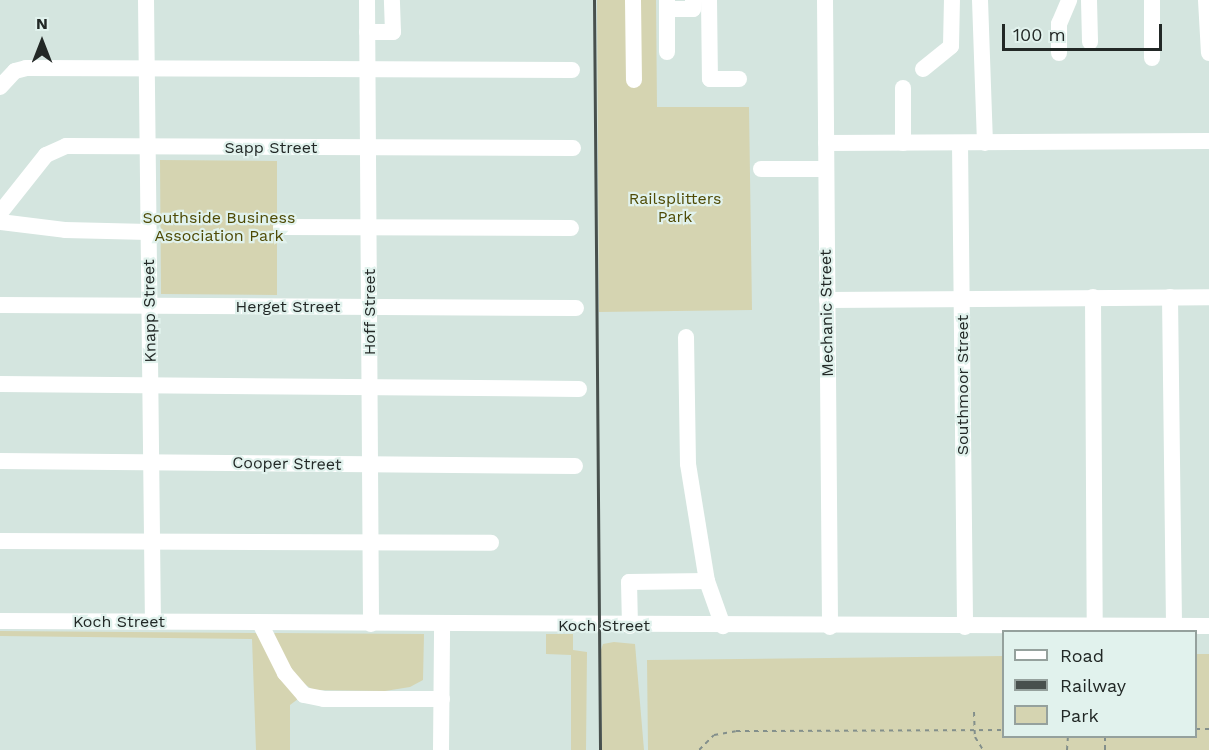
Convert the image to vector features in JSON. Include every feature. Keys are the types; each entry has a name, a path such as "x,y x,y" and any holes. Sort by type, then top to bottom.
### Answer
{"street":[{"name":"Knapp Street","path":"146,0 153,622"},
{"name":"Hoff Street","path":"366,0 370,227 371,624"},
{"path":"367,32 393,32 392,0"},
{"path":"633,0 634,80"},
{"path":"667,52 667,4 693,9 693,0"},
{"path":"709,0 710,79 739,79"},
{"name":"Mechanic Street","path":"825,0 830,627"},
{"path":"923,69 951,46 952,0"},
{"path":"980,0 985,143"},
{"path":"1059,53 1059,24 1069,0"},
{"path":"1089,0 1090,42"},
{"path":"1152,0 1152,58"},
{"path":"1206,0 1209,53"},
{"path":"0,87 15,71 26,68 572,70"},
{"path":"903,88 903,143"},
{"path":"826,143 1209,141"},
{"name":"Southmoor Street","path":"960,143 965,627"},
{"name":"Sapp Street","path":"0,213 55,148 573,148"},
{"path":"760,170 826,169"},
{"path":"0,222 65,230 149,232"},
{"path":"281,227 571,228"},
{"path":"1093,297 1095,627"},
{"path":"1170,297 1174,626"},
{"path":"827,300 1209,297"},
{"name":"Herget Street","path":"0,305 576,308"},
{"path":"686,337 688,464 707,581 723,626"},
{"path":"0,384 579,389"},
{"name":"Cooper Street","path":"0,461 575,466"},
{"path":"0,541 491,543"},
{"path":"630,626 629,582 707,581"},
{"name":"Koch Street","path":"0,621 830,627 1209,626"},
{"path":"260,623 276,659 304,695 324,699 442,699"},
{"path":"441,750 442,625"}],"path":[{"path":"974,712 974,730 983,750"},
{"path":"699,750 714,735 736,731 1002,730"}],"green space":[{"name":"Railsplitters Park","path":"597,0 656,0 657,107 749,107 752,310 599,312"},
{"name":"Southside Business Association Park","path":"160,160 277,161 277,295 161,294"},
{"path":"0,631 256,633 298,699 290,705 290,750 256,750 252,639 0,636"},
{"path":"275,633 424,634 423,680 410,687 385,691 313,690 296,678 272,635"},
{"path":"546,634 573,634 573,650 587,652 586,750 571,750 571,655 546,654"},
{"path":"614,642 635,644 644,750 602,750 601,650 603,644"},
{"path":"1197,654 1209,654 1209,750 648,750 647,660 1002,656 1002,738 1197,738"}],"railway":[{"path":"594,0 600,750"}]}
